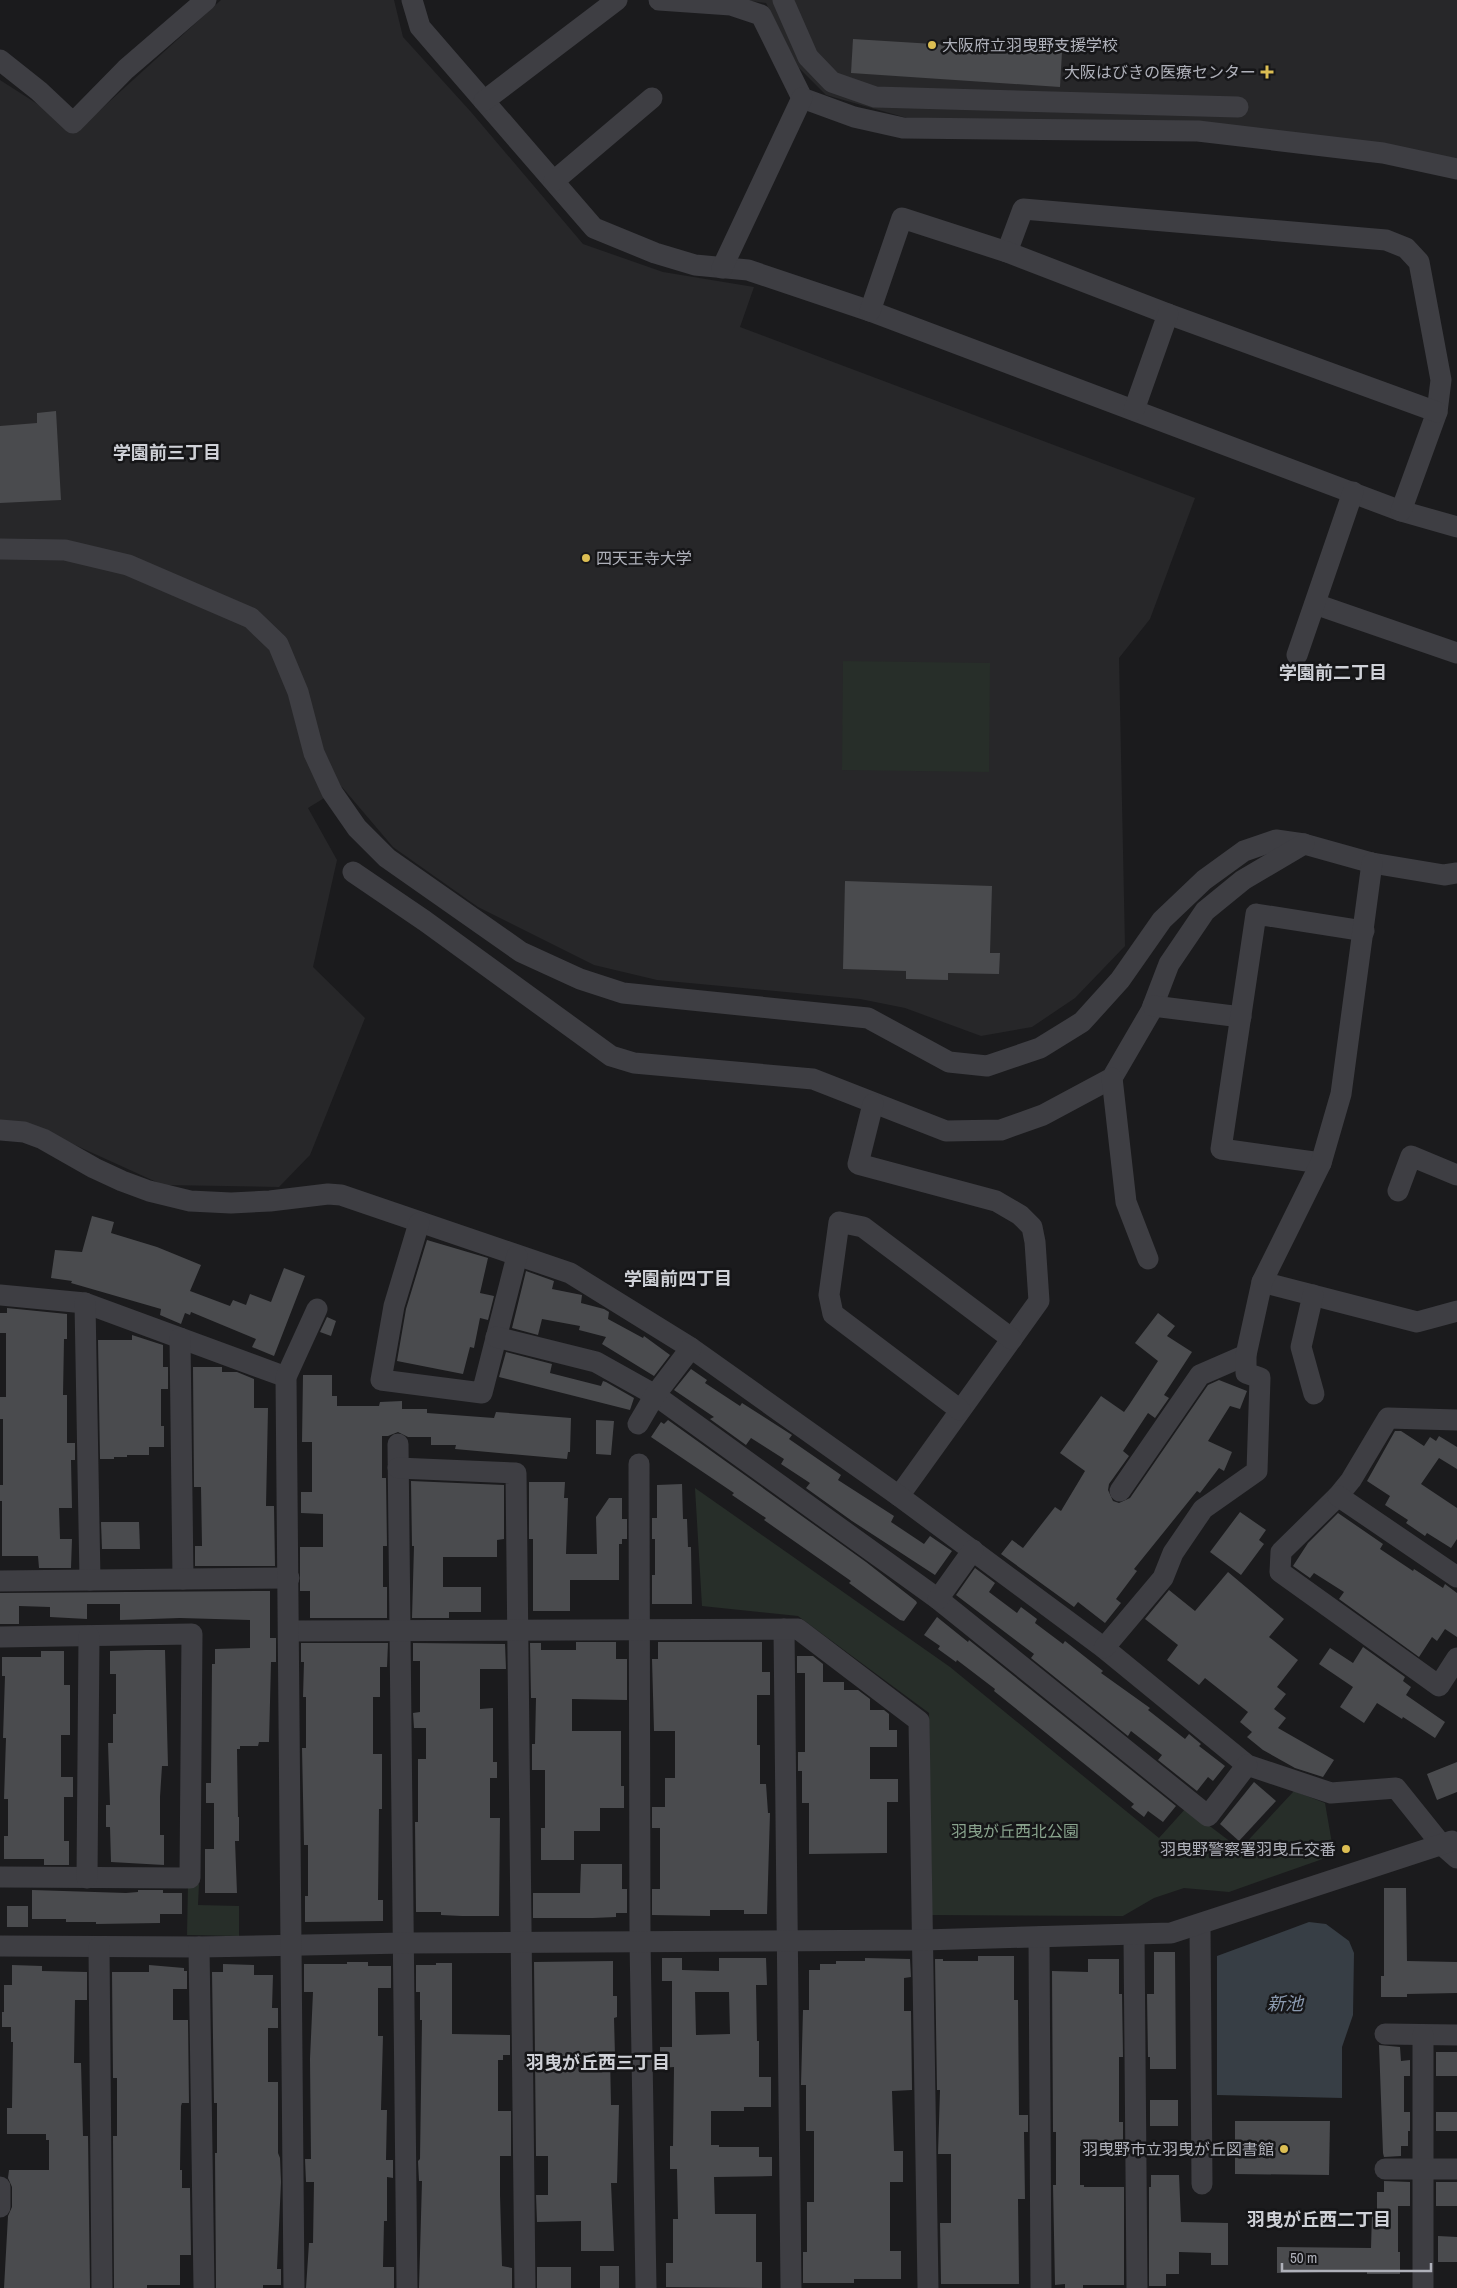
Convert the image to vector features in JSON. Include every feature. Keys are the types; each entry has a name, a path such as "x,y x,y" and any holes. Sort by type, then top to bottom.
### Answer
{"street":[{"path":"0,60 39,90 73,123 126,69 206,0"},
{"path":"412,0 420,28 594,228 655,253 695,265 748,270 870,311 1401,511 1457,527"},
{"path":"484,101 617,0"},
{"path":"659,0 731,5 761,15 802,98 854,117 903,128 1198,131 1383,153 1457,169"},
{"path":"761,15 783,0 808,57 832,82 875,96 1238,107"},
{"path":"554,181 652,98"},
{"path":"722,268 802,98"},
{"path":"1007,252 1023,209 1386,240 1406,248 1419,262 1441,380 1437,412 1401,511"},
{"path":"870,311 902,218 1007,252 1168,314 1437,412"},
{"path":"1134,410 1168,314"},
{"path":"1297,655 1354,492"},
{"path":"0,549 65,550 128,565 251,618 278,644 298,692 314,753 332,792 357,828 387,858 521,952 580,979 624,993 868,1018 949,1062 987,1066 1040,1048 1082,1022 1120,980 1162,920 1204,880 1244,851 1276,840 1304,844 1372,863 1444,875 1457,873"},
{"path":"1315,604 1457,653"},
{"path":"353,872 425,921 611,1056 634,1062 813,1079 946,1131 1001,1130 1043,1115 1112,1078 1154,1006 1169,964 1205,911 1243,880 1304,844"},
{"path":"1104,1648 1163,1578 1173,1552 1203,1509 1257,1471 1260,1378 1246,1373 1246,1356 1262,1282 1321,1163 1341,1094 1372,863"},
{"path":"1321,1163 1221,1149 1256,914 1364,931"},
{"path":"1154,1006 1241,1017"},
{"path":"1112,1078 1126,1202 1148,1259"},
{"path":"873,1104 858,1164 996,1201 1020,1215 1032,1227 1035,1242 1039,1301 899,1496"},
{"path":"0,1130 24,1132 43,1139 94,1168 149,1191 190,1201 231,1203 270,1201 328,1194 341,1195 570,1273 691,1348 899,1496 1104,1648 1247,1765 1331,1793 1396,1788 1449,1842 1457,1858"},
{"path":"1398,1191 1412,1156 1457,1175"},
{"path":"419,1222 394,1306 381,1380 482,1393 517,1256"},
{"path":"960,1410 833,1314 829,1295 839,1222 863,1227 1012,1339"},
{"path":"1262,1282 1417,1322 1457,1311"},
{"path":"0,1294 85,1303 286,1376"},
{"path":"1312,1295 1301,1347 1314,1394"},
{"path":"85,1303 90,1580"},
{"path":"294,2288 286,1376 317,1309"},
{"path":"496,1337 596,1362 655,1395 938,1599 1208,1816 1247,1765"},
{"path":"180,1338 183,1579"},
{"path":"638,1424 655,1395 691,1348"},
{"path":"1120,1491 1200,1375 1246,1356"},
{"path":"1457,1420 1388,1418 1351,1480 1338,1496 1281,1552 1280,1572 1439,1686 1457,1658"},
{"path":"398,1444 405,1943 407,2288"},
{"path":"639,1464 640,1941 646,2288"},
{"path":"398,1468 516,1473 525,2288"},
{"path":"1338,1496 1457,1577"},
{"path":"938,1599 973,1550"},
{"path":"0,1581 289,1578"},
{"path":"784,1629 791,2288"},
{"path":"289,1631 798,1629 919,1721 928,2288"},
{"path":"0,1637 192,1634 190,1878 0,1877"},
{"path":"87,1878 89,1636"},
{"path":"0,1946 199,1947 291,1944 923,1940 1171,1933 1449,1842"},
{"path":"1200,1924 1202,2184"},
{"path":"1134,1935 1137,2288"},
{"path":"1039,1937 1042,2288"},
{"path":"99,1946 102,2288"},
{"path":"199,1947 204,2288"},
{"path":"1385,2034 1457,2035"},
{"path":"1423,2035 1423,2288"},
{"path":"1385,2169 1457,2168"},
{"path":"0,2187 0,2208"}],"shaded area":[{"name":"四天王寺大学","path":"221,0 394,0 403,37 471,112 583,244 663,272 754,287 740,327 1195,498 1150,619 1119,658 1125,946 1075,998 1032,1027 981,1036 905,1008 860,999 657,980 594,965 478,907 393,847 342,787 308,808 337,860 313,967 365,1018 310,1155 279,1187 163,1185 53,1135 0,1121 0,80 78,130"},
{"path":"743,0 1457,0 1457,159 907,118 826,95 799,68 766,3"}],"green space":[{"path":"843,661 990,663 989,772 842,770"},
{"name":"羽曳が丘西北公園","path":"695,1488 950,1667 1159,1838 1186,1808 1240,1849 1294,1791 1325,1803 1334,1855 1229,1892 1184,1888 1154,1898 1123,1916 932,1915 929,1713 798,1616 702,1606"},
{"path":"188,1884 199,1884 198,1905 239,1906 239,1936 187,1935"}],"water":[{"name":"新池","path":"1309,1922 1326,1924 1349,1941 1354,1953 1353,2015 1342,2047 1342,2098 1217,2095 1217,1956"}],"building":[{"path":"853,39 1062,52 1060,87 851,73"},
{"path":"56,411 61,500 0,503 0,426 37,423 37,413"},
{"path":"845,881 992,886 990,953 1000,953 999,974 948,973 948,980 906,979 906,971 843,969"},
{"path":"92,1216 114,1222 111,1233 157,1247 201,1265 190,1291 230,1306 233,1300 246,1305 250,1294 271,1302 284,1268 305,1276 274,1356 252,1347 256,1339 191,1312 190,1315 185,1313 181,1324 160,1315 161,1309 71,1283 72,1281 51,1278 55,1250 82,1252"},
{"path":"427,1240 488,1258 480,1293 494,1296 488,1320 480,1318 474,1348 470,1347 463,1374 397,1361 406,1309"},
{"path":"526,1271 554,1281 552,1289 582,1295 581,1303 604,1309 609,1312 608,1319 643,1338 644,1336 670,1355 654,1376 602,1344 606,1337 579,1330 580,1326 542,1319 538,1335 512,1328"},
{"path":"7,1308 67,1314 67,1339 64,1339 63,1395 67,1395 67,1443 75,1443 75,1460 71,1460 72,1508 59,1508 60,1539 72,1539 71,1568 39,1568 38,1556 2,1556 2,1501 0,1501 0,1485 3,1485 3,1419 0,1419 0,1397 6,1397 6,1333 0,1333 0,1313 7,1313"},
{"path":"1158,1313 1175,1326 1167,1336 1192,1352 1164,1395 1169,1398 1155,1418 1148,1413 1123,1451 1129,1456 1109,1484 1108,1490 1113,1501 1119,1503 1130,1498 1208,1385 1219,1380 1247,1391 1240,1409 1230,1406 1208,1441 1232,1452 1224,1471 1219,1468 1200,1493 1197,1491 1134,1569 1137,1571 1116,1599 1121,1603 1105,1623 1078,1602 1074,1607 1001,1554 1012,1540 1023,1548 1055,1507 1061,1511 1085,1471 1060,1453 1101,1396 1124,1412 1129,1405 1158,1361 1135,1343"},
{"path":"327,1317 336,1321 331,1336 320,1332"},
{"path":"132,1335 163,1345 163,1367 168,1367 168,1389 161,1389 161,1426 164,1426 164,1447 149,1447 149,1455 127,1455 127,1457 114,1457 114,1459 100,1459 98,1340 132,1340"},
{"path":"506,1352 552,1364 550,1373 601,1386 603,1381 606,1382 634,1398 630,1410 499,1377"},
{"path":"193,1367 222,1367 222,1372 237,1372 254,1379 254,1408 268,1408 266,1506 274,1506 275,1566 195,1566 195,1546 202,1546 201,1487 194,1487"},
{"path":"691,1369 707,1380 705,1383 740,1406 742,1403 792,1435 789,1439 841,1475 838,1480 894,1516 891,1522 924,1544 930,1536 952,1551 935,1575 852,1521 806,1488 810,1483 781,1464 784,1459 751,1438 746,1445 710,1419 714,1417 674,1390"},
{"path":"303,1375 332,1375 332,1396 337,1396 337,1406 379,1406 380,1402 402,1401 402,1409 427,1409 427,1413 494,1418 496,1412 571,1418 570,1452 568,1452 567,1459 455,1449 456,1445 431,1445 431,1437 408,1437 398,1432 382,1436 382,1478 386,1478 387,1546 383,1546 383,1587 387,1587 387,1618 310,1618 310,1591 300,1591 300,1547 323,1547 323,1514 301,1513 301,1492 312,1492 312,1442 302,1442"},
{"path":"596,1420 614,1421 611,1455 596,1454"},
{"path":"668,1420 866,1562 916,1601 917,1603 904,1621 872,1600 849,1583 851,1581 764,1520 766,1518 732,1495 734,1493 651,1437 661,1422 664,1424"},
{"path":"1395,1431 1401,1431 1424,1446 1430,1437 1436,1441 1439,1436 1457,1447 1457,1469 1439,1458 1421,1484 1457,1508 1457,1539 1451,1548 1427,1533 1425,1536 1406,1523 1408,1520 1385,1505 1390,1496 1367,1481"},
{"path":"411,1481 504,1485 504,1539 497,1540 497,1557 443,1557 443,1587 481,1587 481,1612 449,1612 449,1618 412,1618 414,1546 412,1546"},
{"path":"529,1482 565,1482 564,1498 568,1498 566,1554 597,1554 596,1517 609,1498 622,1498 622,1519 627,1519 627,1539 622,1539 622,1544 619,1544 619,1580 570,1580 570,1611 533,1611 533,1539 529,1539"},
{"path":"682,1484 683,1519 687,1519 688,1547 691,1547 692,1604 652,1604 652,1575 655,1575 655,1539 652,1539 652,1518 657,1518 657,1485"},
{"path":"1240,1512 1266,1530 1259,1540 1264,1544 1241,1575 1210,1552"},
{"path":"1338,1513 1383,1544 1380,1549 1413,1571 1414,1569 1443,1588 1445,1584 1457,1593 1457,1637 1445,1629 1437,1641 1432,1637 1419,1657 1339,1599 1344,1592 1314,1573 1310,1578 1293,1566 1308,1543"},
{"path":"101,1522 139,1522 140,1549 102,1549"},
{"path":"975,1568 995,1583 989,1592 1017,1613 1021,1607 1037,1619 1035,1623 1063,1644 1065,1641 1103,1671 1101,1673 1150,1708 1148,1710 1185,1739 1189,1734 1201,1744 1199,1746 1225,1766 1213,1781 1208,1777 1197,1791 1158,1760 1162,1755 1131,1731 1128,1736 1031,1658 1034,1654 956,1595"},
{"path":"1228,1572 1284,1619 1269,1637 1298,1660 1277,1687 1286,1694 1274,1709 1286,1718 1278,1728 1334,1760 1323,1777 1295,1768 1263,1750 1247,1737 1252,1732 1240,1722 1248,1712 1205,1678 1199,1685 1167,1660 1178,1645 1145,1619 1169,1590 1195,1611"},
{"path":"270,1591 270,1638 276,1638 276,1662 271,1662 269,1742 259,1742 258,1746 240,1746 240,1749 237,1749 239,1841 235,1841 237,1893 205,1893 205,1849 214,1849 214,1803 206,1803 206,1783 211,1783 212,1664 215,1664 215,1649 250,1648 250,1620 180,1618 120,1620 120,1604 87,1604 87,1619 50,1617 50,1607 19,1606 19,1624 0,1624 0,1593"},
{"path":"937,1617 968,1642 969,1640 1176,1806 1163,1822 1148,1811 1144,1817 1131,1807 1134,1804 994,1691 995,1689 957,1660 956,1662 938,1649 940,1646 924,1635"},
{"path":"576,1642 616,1642 616,1659 627,1659 627,1700 572,1699 572,1731 621,1731 621,1786 624,1786 624,1808 600,1808 600,1831 574,1831 574,1860 541,1860 541,1828 545,1828 545,1770 532,1770 532,1744 535,1744 536,1698 531,1698 530,1643 541,1643 541,1650 576,1650"},
{"path":"658,1642 762,1642 762,1672 770,1672 770,1695 757,1695 757,1745 760,1745 760,1784 766,1784 768,1813 770,1813 767,1914 744,1914 744,1910 710,1910 710,1916 652,1915 652,1889 660,1889 660,1828 652,1828 652,1807 665,1807 665,1778 675,1778 675,1731 654,1731 652,1659 658,1659"},
{"path":"301,1643 388,1643 387,1667 380,1667 380,1697 373,1697 373,1754 382,1754 382,1809 379,1809 378,1900 383,1900 383,1921 305,1922 305,1896 308,1896 308,1845 304,1845 302,1748 306,1748 306,1697 303,1697 304,1662 301,1662"},
{"path":"413,1643 505,1644 506,1669 480,1669 480,1709 493,1708 493,1762 497,1762 497,1778 490,1778 490,1818 500,1818 499,1916 441,1915 441,1912 416,1912 415,1822 418,1822 418,1759 426,1759 426,1728 414,1728 413,1713 420,1712 420,1661 413,1661"},
{"path":"1363,1647 1405,1677 1403,1681 1411,1687 1406,1695 1445,1722 1435,1738 1377,1703 1364,1723 1340,1707 1353,1687 1319,1664 1330,1648 1353,1663"},
{"path":"165,1650 168,1766 162,1766 160,1797 160,1835 164,1835 164,1865 111,1862 110,1827 106,1827 106,1805 110,1805 108,1743 113,1743 113,1714 116,1714 116,1674 110,1674 110,1651"},
{"path":"41,1651 64,1651 64,1685 70,1685 70,1735 61,1735 61,1777 73,1777 73,1797 64,1797 64,1841 69,1841 69,1865 44,1865 44,1859 4,1859 4,1836 8,1836 8,1799 4,1799 6,1738 3,1738 5,1676 2,1676 2,1657 41,1657"},
{"path":"797,1656 813,1656 823,1664 823,1682 844,1682 844,1690 858,1690 870,1699 870,1710 884,1710 889,1714 889,1730 897,1730 897,1747 870,1747 870,1779 898,1779 898,1802 887,1802 887,1853 809,1854 809,1803 802,1803 802,1771 798,1771 798,1752 805,1752 805,1673 797,1673"},
{"path":"1457,1762 1457,1792 1437,1800 1427,1774"},
{"path":"1254,1782 1276,1801 1239,1841 1220,1824"},
{"path":"581,1864 622,1864 622,1889 627,1889 627,1913 616,1913 616,1917 533,1918 533,1893 580,1893"},
{"path":"1384,1888 1406,1888 1407,1961 1457,1962 1457,1993 1407,1994 1407,1997 1381,1997 1381,1976 1384,1976"},
{"path":"32,1890 126,1893 138,1892 138,1890 163,1890 163,1893 182,1893 182,1914 160,1914 160,1923 96,1924 96,1922 66,1922 66,1919 32,1919"},
{"path":"7,1906 28,1906 28,1927 7,1927"},
{"path":"1154,1952 1175,1952 1176,2069 1150,2069 1150,2057 1148,2057 1147,1994 1154,1994"},
{"path":"978,1956 1014,1956 1014,2000 1018,2000 1019,2115 1028,2115 1028,2132 1024,2132 1025,2199 1018,2199 1019,2284 941,2284 940,2223 951,2223 951,2154 938,2154 940,2090 937,2090 935,1959 943,1959 943,1961 978,1961"},
{"path":"662,1958 682,1958 682,1970 719,1971 719,1958 766,1958 767,1985 756,1985 757,2041 759,2041 759,2077 771,2077 771,2107 744,2107 744,2111 711,2111 711,2145 719,2145 719,2147 759,2147 759,2157 772,2157 772,2176 714,2177 715,2214 756,2214 756,2262 762,2262 762,2288 666,2287 666,2263 673,2263 673,2219 678,2219 677,2169 670,2169 670,2146 673,2146 674,2067 660,2068 660,2047 672,2047 672,1981 662,1981","holes":["695,1992 729,1992 730,2034 696,2035"]},
{"path":"865,1958 910,1959 911,1977 904,1978 904,2011 911,2011 912,2090 892,2091 894,2151 903,2151 903,2182 890,2182 890,2251 901,2251 901,2279 854,2279 854,2283 803,2283 803,2252 807,2252 807,2202 814,2202 814,2131 806,2131 806,2085 801,2085 803,2010 809,2010 809,1970 820,1970 820,1964 836,1964 836,1961 865,1961"},
{"path":"1088,1959 1119,1959 1119,1994 1122,1994 1123,2057 1119,2057 1119,2122 1123,2122 1123,2146 1080,2146 1080,2185 1084,2185 1084,2187 1124,2187 1124,2285 1083,2285 1083,2288 1065,2288 1065,2284 1055,2285 1053,2185 1056,2185 1056,2132 1053,2132 1052,1971 1088,1972"},
{"path":"613,1961 613,1996 617,1996 617,2017 614,2018 615,2056 610,2056 611,2105 619,2105 617,2183 611,2183 614,2251 581,2251 581,2221 537,2222 536,2195 548,2195 548,2156 536,2156 534,1962"},
{"path":"347,1962 368,1962 368,1966 391,1966 391,1988 378,1988 378,2036 383,2036 381,2110 387,2110 386,2160 393,2160 393,2178 387,2177 387,2221 384,2221 383,2267 394,2267 394,2288 306,2288 309,2243 313,2243 314,2182 306,2182 305,2159 311,2159 310,2059 313,1992 304,1992 304,1964 347,1964"},
{"path":"436,1963 452,1963 452,2034 510,2035 510,2055 503,2055 503,2060 498,2060 498,2111 511,2111 511,2156 500,2156 500,2195 502,2266 512,2268 512,2288 419,2288 422,2181 419,2181 418,2161 420,2159 422,2020 420,2020 420,1992 416,1992 416,1965 436,1965"},
{"path":"223,1964 254,1965 254,1975 273,1975 272,2008 278,2008 278,2028 268,2028 268,2082 278,2082 278,2153 281,2182 277,2269 281,2269 281,2285 263,2285 263,2288 216,2288 215,2153 217,2153 217,2103 214,2103 212,1972 223,1972"},
{"path":"12,1965 42,1966 42,1971 87,1972 87,2000 75,2000 74,2063 81,2063 83,2136 88,2136 90,2288 4,2288 8,2216 12,2207 12,2187 8,2178 9,2170 49,2170 49,2140 46,2140 46,2134 7,2134 7,2108 12,2108 13,2042 11,2042 11,2027 2,2027 2,2012 4,2012 4,1985 12,1985"},
{"path":"149,1965 184,1968 184,1971 187,1971 187,1989 173,1989 173,2020 188,2020 189,2103 182,2103 181,2106 180,2170 182,2170 182,2188 190,2188 191,2255 180,2255 180,2285 114,2288 113,2136 117,2136 117,2078 113,2078 112,1972 149,1972"},
{"path":"1379,2045 1400,2047 1401,2061 1410,2060 1410,2076 1404,2076 1404,2112 1410,2112 1410,2131 1408,2131 1408,2146 1401,2146 1401,2156 1384,2157 1383,2153"},
{"path":"1436,2052 1457,2052 1457,2076 1436,2076"},
{"path":"1150,2100 1178,2100 1178,2126 1150,2126"},
{"path":"1436,2112 1457,2112 1457,2131 1436,2131"},
{"path":"1235,2121 1330,2121 1329,2175 1235,2174"},
{"path":"1151,2175 1179,2175 1181,2222 1228,2223 1228,2265 1211,2265 1211,2253 1179,2252 1179,2274 1166,2274 1166,2286 1149,2286 1149,2187 1151,2187"},
{"path":"1384,2181 1410,2182 1410,2206 1398,2206 1400,2274 1367,2274 1367,2271 1277,2273 1277,2247 1371,2248 1372,2213 1377,2213 1377,2192 1384,2192"},
{"path":"1436,2182 1457,2182 1457,2206 1436,2206"},
{"path":"1438,2236 1457,2237 1457,2262 1438,2262"},
{"path":"600,2266 619,2266 619,2288 600,2288"},
{"path":"537,2267 571,2267 571,2288 537,2288"}],"place":[{"name":"大阪府立羽曳野支援学校","path":"932,45"},
{"name":"大阪はびきの医療センター","path":"1267,72"},
{"name":"四天王寺大学","path":"586,558"},
{"name":"羽曳野警察署羽曳丘交番","path":"1346,1849"},
{"name":"羽曳野市立羽曳が丘図書館","path":"1284,2149"}],"district":[{"name":"学園前三丁目","path":"167,453"},
{"name":"学園前二丁目","path":"1333,673"},
{"name":"学園前四丁目","path":"678,1279"},
{"name":"羽曳が丘西三丁目","path":"598,2063"},
{"name":"羽曳が丘西二丁目","path":"1319,2220"}]}
